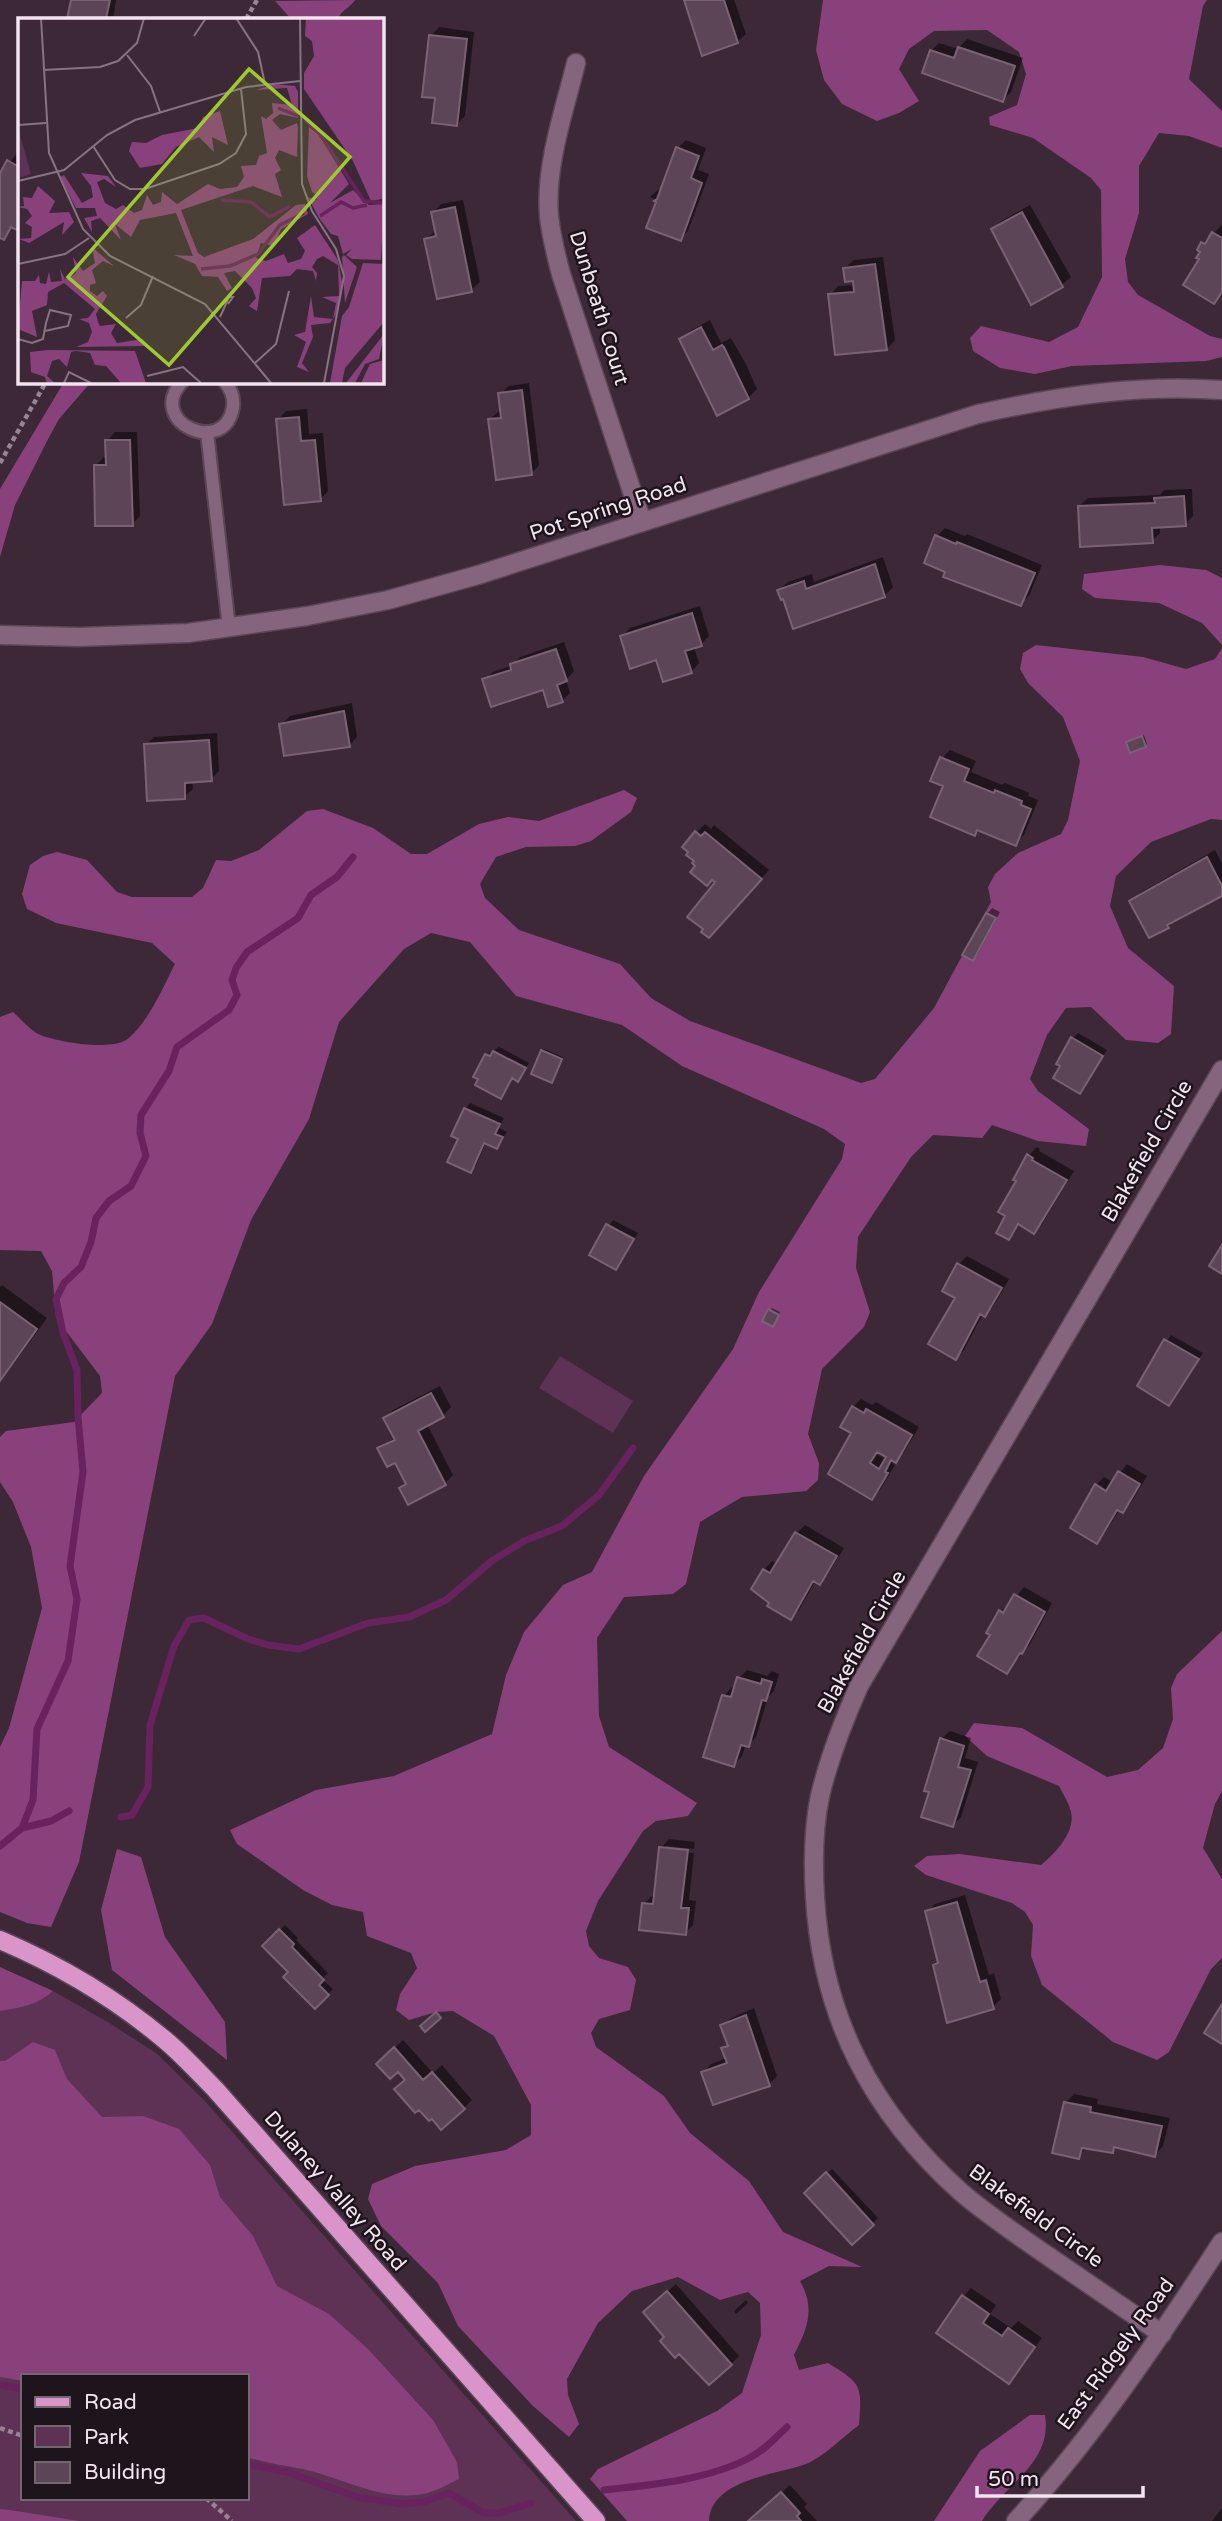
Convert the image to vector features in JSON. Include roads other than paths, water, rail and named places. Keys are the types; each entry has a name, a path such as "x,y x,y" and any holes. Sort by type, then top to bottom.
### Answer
{"main road":[{"name":"Dulaney Valley Road","path":"0,1940 64,1971 116,2003 166,2041 215,2089 596,2521"}],"street":[{"name":"Dunbeath Court","path":"576,63 552,161 549,214 552,240 642,522"},
{"name":"Pot Spring Road","path":"0,635 116,636 229,628 388,600 478,575 978,414 1104,391 1189,387 1222,390"},
{"name":"Blakefield Circle","path":"1162,2334 1005,2227 962,2192 919,2149 881,2102 851,2051 829,1990 817,1925 813,1862 820,1798 838,1735 859,1686 1222,1070"},
{"name":"East Ridgely Road","path":"1024,2518 1162,2334 1222,2242"}],"lane":[{"path":"181,383 174,396 176,415 188,429 208,432 225,423 231,415 233,395 226,383"},
{"path":"208,432 229,628"}],"waterway":[{"path":"0,1846 22,1828 33,1800 37,1729 68,1661 77,1599 70,1566 83,1472 77,1370 63,1333 56,1299 64,1283 81,1267 91,1242 96,1218 109,1201 131,1186 146,1156 140,1133 141,1115 169,1071 177,1047 229,1010 237,995 232,980 236,968 247,952 298,918 311,895 337,877 353,857"},
{"path":"121,1817 132,1815 148,1787 150,1725 174,1646 189,1620 204,1618 248,1639 299,1649 368,1623 409,1617 446,1600 493,1560 524,1541 562,1526 599,1495 633,1448"},
{"path":"22,1828 51,1821 69,1811"},
{"path":"0,2385 21,2389"},
{"path":"604,2490 716,2472 754,2455 787,2427"},
{"path":"248,2464 287,2472 357,2497 403,2504 423,2502 449,2493 484,2513 500,2513 531,2503"}]}
